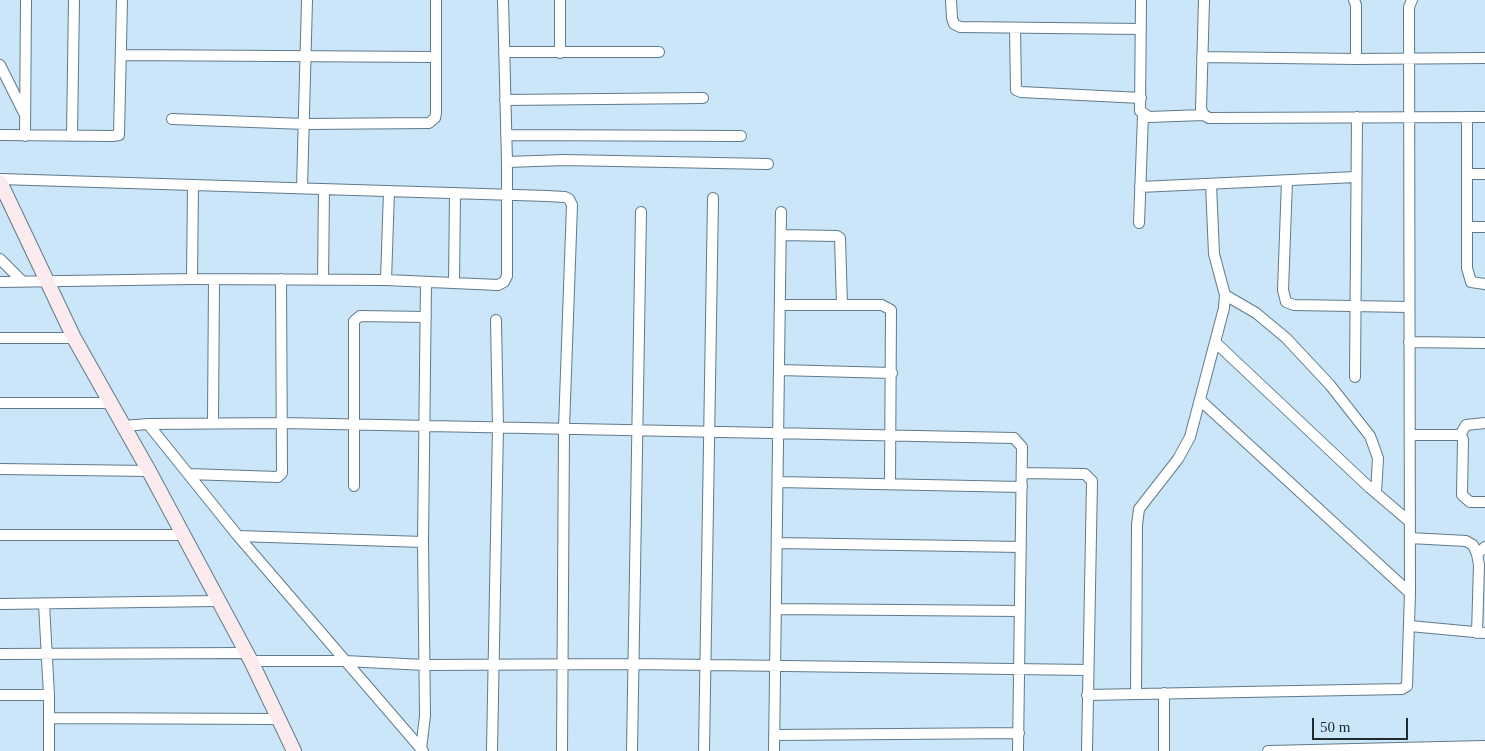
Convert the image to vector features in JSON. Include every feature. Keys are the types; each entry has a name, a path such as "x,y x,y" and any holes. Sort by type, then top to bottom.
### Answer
{"street":[{"path":"25,136 26,0"},
{"path":"72,136 74,0"},
{"path":"0,135 119,135 122,0"},
{"path":"302,188 307,0"},
{"path":"172,119 305,124 429,123 435,118 436,113 434,57 436,0"},
{"path":"0,282 192,278 214,280 386,280 498,284 504,282 507,276 507,162 503,0"},
{"path":"560,0 560,53"},
{"path":"951,0 952,18 954,24 960,27 1141,29"},
{"path":"1139,223 1143,115 1140,111 1141,0"},
{"path":"1204,0 1201,109 1204,115"},
{"path":"1354,0 1356,5 1356,59"},
{"path":"1087,695 1402,689 1407,686 1409,681 1410,626 1408,117 1409,7 1412,0"},
{"path":"1015,28 1016,90 1021,92 1141,98"},
{"path":"504,52 659,52"},
{"path":"121,55 434,57"},
{"path":"1202,57 1485,58"},
{"path":"0,65 25,116"},
{"path":"505,100 703,98"},
{"path":"1143,115 1149,117 1204,115 1209,118 1485,117"},
{"path":"1355,377 1357,117"},
{"path":"1467,117 1468,277 1471,282 1485,284"},
{"path":"506,135 741,136"},
{"path":"507,162 564,160 768,164"},
{"path":"1467,174 1485,174"},
{"path":"1140,188 1356,177"},
{"path":"294,751 277,719 249,657 217,601 149,471 74,338 0,181 302,188 565,197 572,205 564,428 562,751"},
{"path":"1288,181 1284,298 1294,305 1408,307"},
{"path":"1136,694 1137,525 1139,509 1178,459 1190,437 1215,342 1225,295 1214,254 1211,184"},
{"path":"192,278 193,186"},
{"path":"323,280 324,189"},
{"path":"386,280 389,191"},
{"path":"454,193 454,283"},
{"path":"704,751 714,198"},
{"path":"632,751 641,212"},
{"path":"774,751 781,212"},
{"path":"1467,227 1485,227"},
{"path":"781,235 837,236 840,238 842,305"},
{"path":"0,259 22,281"},
{"path":"188,474 278,476 282,473 281,279"},
{"path":"213,422 214,280"},
{"path":"422,750 425,716 423,542 426,282"},
{"path":"1225,295 1256,313 1286,338 1330,385 1370,436 1378,458 1376,493"},
{"path":"780,305 882,305 891,310 890,484"},
{"path":"354,486 354,321 356,317 426,317"},
{"path":"492,751 498,427 496,320"},
{"path":"0,338 74,338"},
{"path":"1215,342 1376,493 1410,522"},
{"path":"1409,342 1485,343"},
{"path":"779,370 892,373"},
{"path":"1200,400 1410,593"},
{"path":"0,403 111,403"},
{"path":"124,426 213,422 890,434 1014,438 1022,447 1018,751"},
{"path":"1460,435 1466,425 1485,423"},
{"path":"148,424 238,536 422,750"},
{"path":"1410,435 1460,435"},
{"path":"1460,435 1462,439 1462,495 1470,502 1485,502"},
{"path":"0,469 149,471"},
{"path":"1022,473 1085,474 1092,481 1087,751"},
{"path":"778,482 1022,487"},
{"path":"0,535 182,535"},
{"path":"238,536 423,542"},
{"path":"1410,538 1466,540 1481,550 1481,633 1410,626"},
{"path":"778,543 1021,547"},
{"path":"0,604 217,601"},
{"path":"44,604 49,695 49,751"},
{"path":"777,609 1020,611"},
{"path":"0,654 249,657 424,665 634,664 1088,670"},
{"path":"1164,693 1164,751"},
{"path":"0,694 49,695"},
{"path":"49,718 277,719"},
{"path":"774,735 1019,733"},
{"path":"1268,751 1485,746"}]}
